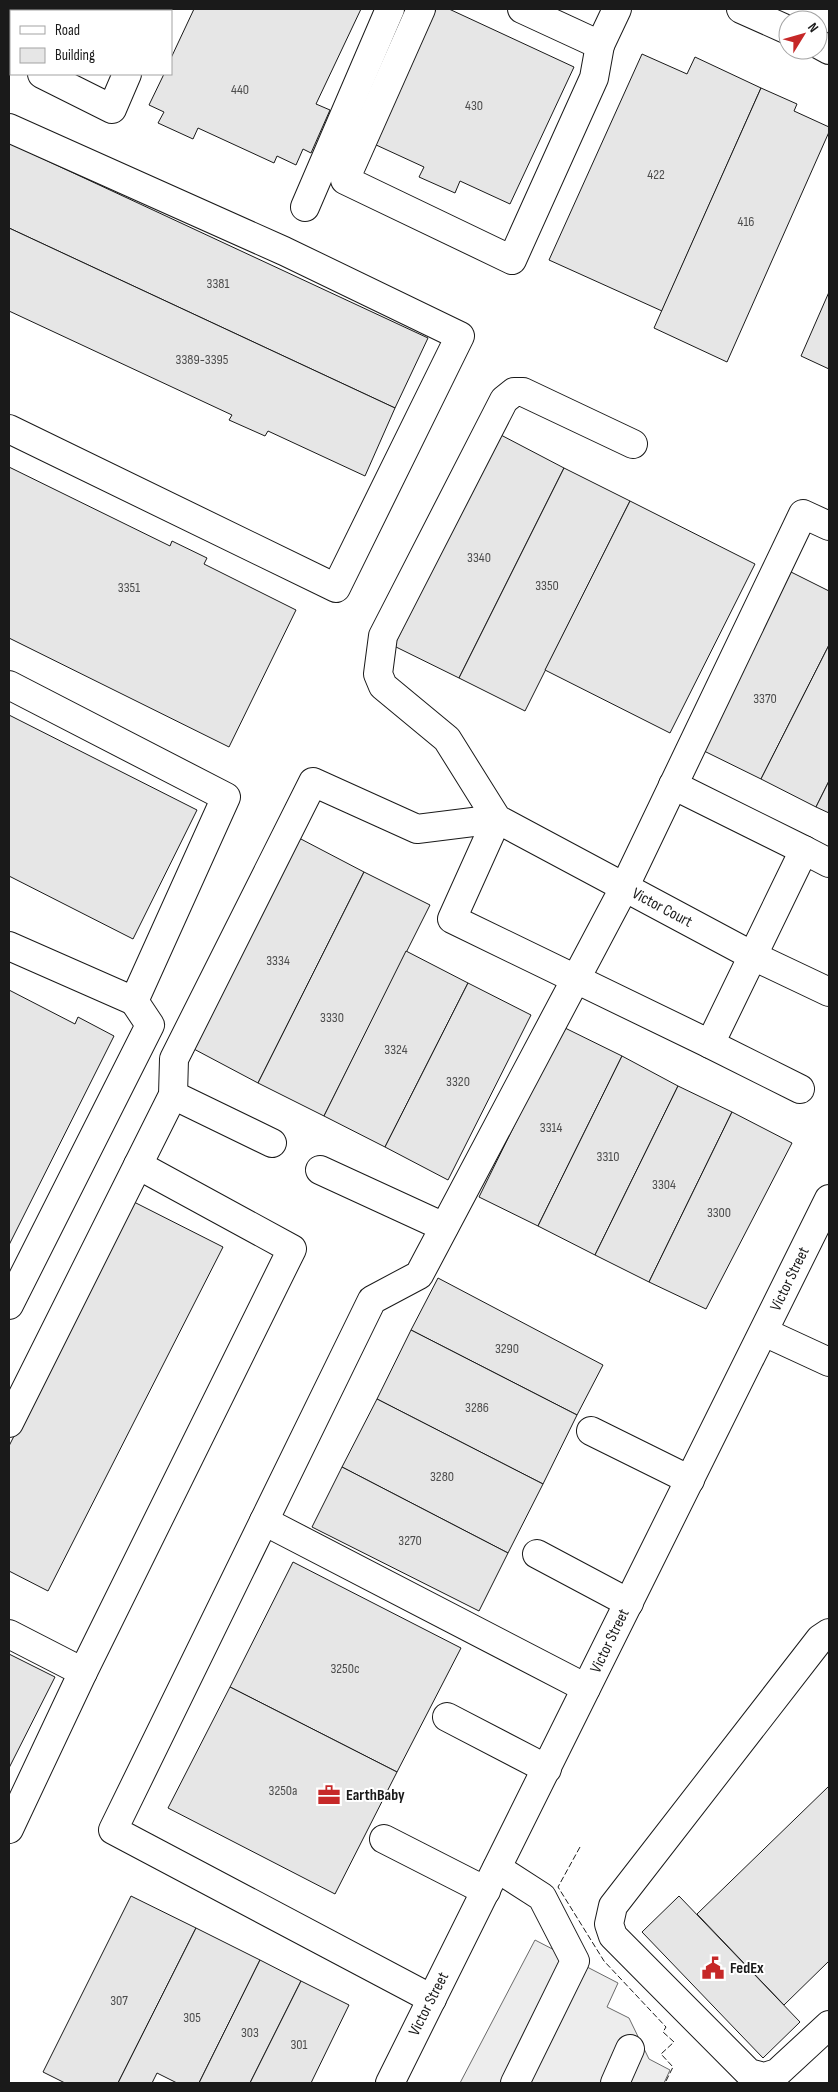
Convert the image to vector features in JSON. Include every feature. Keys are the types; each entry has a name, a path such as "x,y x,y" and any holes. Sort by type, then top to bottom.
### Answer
{"street":[{"path":"305,207 390,9"},
{"path":"421,9 345,180 512,260 594,78 600,45 617,9"},
{"path":"522,9 600,45"},
{"path":"741,9 778,26"},
{"path":"44,75 112,109 127,75"},
{"path":"9,128 284,251 460,336 336,588 9,429"},
{"path":"497,820 447,740 383,686 378,674 383,636 504,400 514,392 523,392 633,444"},
{"path":"432,1999 113,1830 372,1300 419,1275 624,888 803,514 829,526"},
{"path":"9,686 226,797 134,1001"},
{"path":"9,1423 173,1095 174,1059 313,782 417,828 497,820"},
{"path":"674,785 829,863"},
{"path":"497,820 452,919 574,980 800,1088"},
{"name":"Victor Court","path":"497,820 753,956 829,992"},
{"path":"710,1044 804,850"},
{"path":"9,946 134,1001 150,1025 9,1306"},
{"path":"173,1095 272,1143"},
{"path":"9,1829 82,1672 292,1248 138,1165"},
{"path":"320,1170 444,1227"},
{"name":"Victor Street","path":"390,2083 829,1199"},
{"path":"764,1332 829,1362"},
{"path":"591,1431 690,1480"},
{"path":"264,1521 586,1688"},
{"path":"537,1554 628,1603"},
{"path":"829,1633 820,1639 614,1906 609,1924 613,1936 750,2073 764,2077 777,2073 829,2025"},
{"path":"9,1634 82,1672"},
{"path":"447,1717 547,1769"},
{"path":"384,1839 542,1897 575,1961 515,2083"},
{"path":"615,2083 630,2049"}],"shaded area":[{"path":"535,1940 618,1983 607,2007 629,2018 649,2059 670,2070 664,2083 460,2083"}],"building":[{"path":"9,9 120,9 10,10 9,33"},
{"path":"194,9 361,9 316,104 330,110 311,153 303,149 296,165 277,156 274,163 198,128 193,139 158,123 164,112 149,105 164,75 172,75 172,56"},
{"path":"436,9 449,9 574,67 510,204 460,181 455,193 419,177 424,167 374,144"},
{"path":"642,54 687,74 695,57 761,88 662,311 549,260"},
{"path":"761,88 797,104 794,111 829,127 829,132 727,362 654,328"},
{"path":"9,143 428,338 395,408 9,228"},
{"path":"9,228 395,408 365,476 268,431 265,436 229,420 232,415 9,311"},
{"path":"829,292 829,369 801,356"},
{"path":"499,434 564,468 459,678 394,646"},
{"path":"9,467 170,546 172,541 207,558 204,564 296,610 229,747 9,638"},
{"path":"564,468 630,501 525,711 459,678"},
{"path":"630,501 755,564 670,733 545,670"},
{"path":"791,572 829,591 829,645 761,779 702,750"},
{"path":"829,645 829,781 816,807 761,779"},
{"path":"9,715 197,810 133,939 9,876"},
{"path":"829,781 829,813 816,807"},
{"path":"299,838 364,872 258,1083 192,1048"},
{"path":"364,872 430,905 324,1116 258,1083"},
{"path":"406,951 468,983 385,1147 324,1116"},
{"path":"468,983 531,1015 448,1180 385,1147"},
{"path":"9,990 75,1024 78,1017 114,1036 9,1245"},
{"path":"563,1027 622,1056 538,1226 479,1197"},
{"path":"622,1056 678,1086 595,1255 538,1226"},
{"path":"678,1086 732,1112 649,1282 595,1255"},
{"path":"732,1112 792,1143 706,1309 649,1282"},
{"path":"132,1201 223,1247 48,1591 9,1571 9,1446"},
{"path":"438,1278 603,1365 577,1415 411,1330"},
{"path":"411,1330 577,1415 543,1484 377,1399"},
{"path":"377,1399 543,1484 508,1553 342,1467"},
{"path":"342,1467 508,1553 479,1611 312,1527"},
{"path":"293,1562 461,1648 397,1772 230,1687"},
{"path":"9,1654 55,1677 9,1768"},
{"path":"230,1687 397,1772 335,1894 168,1808"},
{"path":"829,1786 829,1961 784,2005 697,1914"},
{"path":"131,1896 196,1928 118,2083 65,2083 43,2072"},
{"name":"FedEx","path":"679,1896 800,2022 763,2058 642,1932"},
{"path":"196,1928 260,1960 199,2083 177,2083 157,2073 152,2083 118,2083"},
{"path":"260,1960 301,1981 250,2083 199,2083"},
{"path":"301,1981 349,2005 311,2083 250,2083"}],"fence":[{"path":"580,1847 558,1887 604,1961 666,2027 663,2032 674,2042 661,2054 673,2067 665,2083"}],"place":[{"name":"EarthBaby","path":"329,1795"},
{"name":"FedEx","path":"713,1968"}]}
